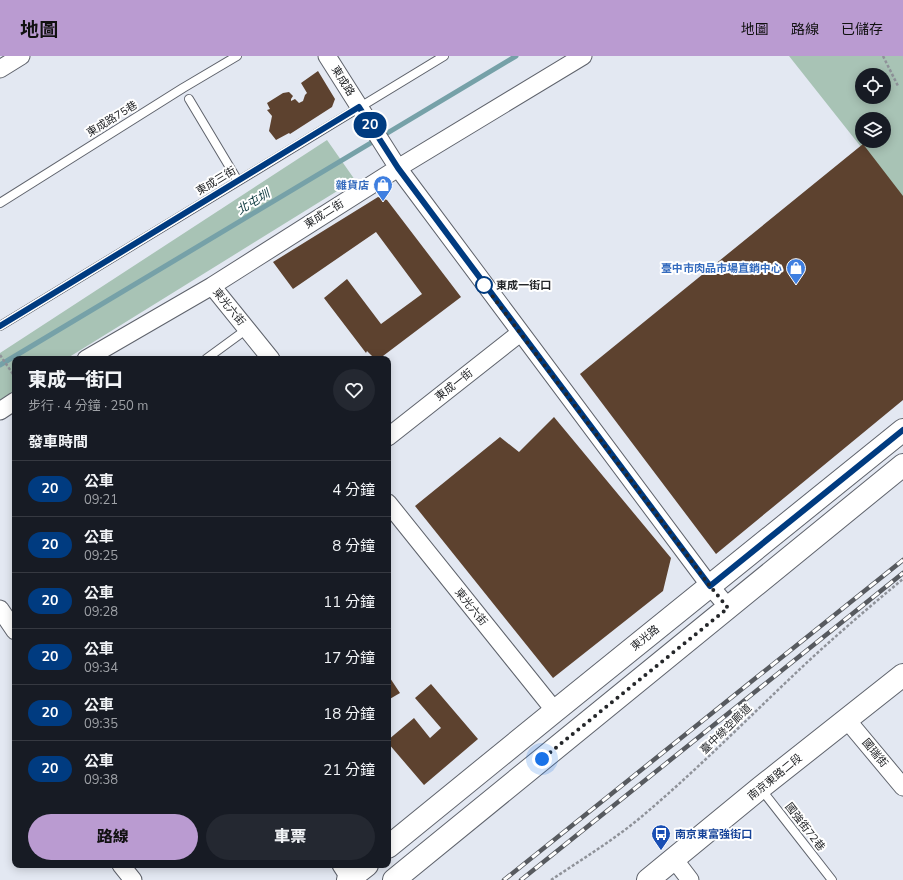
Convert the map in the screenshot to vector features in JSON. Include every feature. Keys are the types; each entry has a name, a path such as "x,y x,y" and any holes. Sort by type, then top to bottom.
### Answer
{"street":[{"path":"0,69 21,56"},
{"name":"東成路","path":"327,56 398,168"},
{"name":"東成二街","path":"91,356 212,286 398,168 583,56"},
{"path":"398,168 520,333 728,608"},
{"name":"東光六街","path":"212,286 269,356"},
{"name":"東成一街","path":"391,435 520,333"},
{"path":"0,411 12,403"},
{"name":"東光路","path":"391,846 903,430"},
{"path":"394,880 903,465"},
{"name":"東光六街","path":"391,507 555,711"},
{"path":"0,609 12,626"},
{"name":"南京東路二段","path":"648,880 760,788 903,675"},
{"name":"國瑞街","path":"847,720 903,787"},
{"path":"674,860 690,880"},
{"path":"123,868 133,880"},
{"path":"346,875 361,868"}],"lane":[{"name":"東成路75巷","path":"0,203 183,88 237,56"},
{"name":"東成三街","path":"0,326 444,56"},
{"path":"189,99 238,181"},
{"name":"東光六街","path":"210,356 247,329"},
{"name":"國強街72巷","path":"760,788 832,880"}],"path":[{"path":"883,56 898,86"},
{"path":"0,357 12,373"},
{"name":"臺中綠空廊道","path":"551,880 595,852 641,817 717,750 802,667 903,579"}],"green space":[{"path":"789,56 903,56 903,200 862,148 891,148 891,112 855,112 855,139"},
{"path":"327,140 355,180 71,356 12,356 12,392 0,400 0,353"}],"building":[{"path":"318,71 335,99 332,107 290,134 289,133 276,140 269,131 272,116 267,110 270,109 267,103 283,93 289,92 293,96 291,101 295,99 299,103 303,101 307,93 301,83"},
{"name":"臺中市肉品市場直銷中心","path":"858,148 866,148 903,196 903,400 716,554 580,374"},
{"path":"378,197 387,200 461,297 383,356 372,356 367,351 366,353 324,298 347,279 381,324 422,294 376,232 293,289 273,262"},
{"path":"554,417 671,558 663,591 553,678 415,506 500,437 519,452"},
{"path":"391,680 400,693 391,698"},
{"path":"431,684 478,739 424,785 391,746 391,737 414,718 430,738 441,728 415,698"}],"waterway":[{"name":"北屯圳","path":"15,356 516,56"},
{"name":"北屯圳","path":"0,365 12,358"}],"railway":[{"path":"504,880 903,560"},
{"path":"521,880 903,573"}],"bus line":[{"name":"20","path":"0,326 359,107 398,168 710,586 903,430"}],"place":[{"name":"雜貨店","path":"383,202"},
{"name":"東成一街口","path":"484,285"},
{"name":"臺中市肉品市場直銷中心","path":"796,285"},
{"name":"南京東富強街口","path":"661,851"}],"route":[{"path":"484,285 482,282 728,608 542,759"}]}
